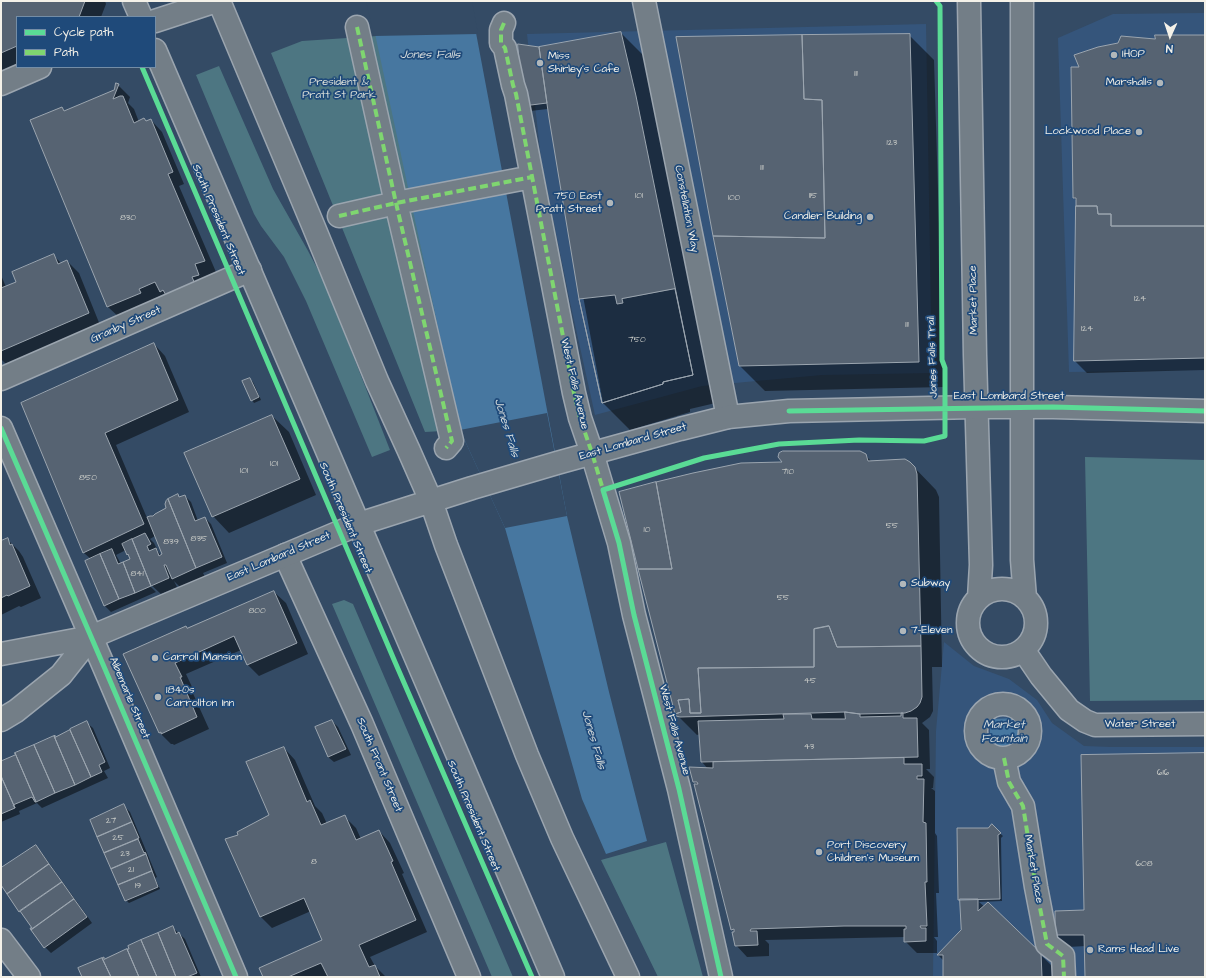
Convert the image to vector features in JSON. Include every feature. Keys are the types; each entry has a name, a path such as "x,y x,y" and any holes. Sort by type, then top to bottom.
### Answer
{"street":[{"path":"134,1 141,16"},
{"path":"156,21 217,1 313,225 377,381 431,501 446,545 530,762 562,838 628,977"},
{"name":"Constellation Way","path":"644,1 728,417"},
{"name":"Market Place","path":"969,1 974,355 981,565 979,598 969,614 968,622 972,641 978,649 987,654 996,658 1006,658 1024,651"},
{"path":"1022,1 1021,407 1022,560 1025,598"},
{"name":"West Falls Avenue","path":"504,23 501,30 501,43 505,48 516,94 574,394 619,543 634,615 679,789 721,977"},
{"path":"357,27 396,203 452,442 446,448"},
{"name":"South President Street","path":"156,52 553,977"},
{"path":"1,84 38,68"},
{"path":"339,216 396,203 532,177"},
{"name":"Granby Street","path":"1,379 250,270"},
{"name":"East Lombard Street","path":"1,654 91,637 359,524 557,463 728,417 788,411 976,407 1053,407 1205,411"},
{"name":"Albemarle Street","path":"1,428 236,977"},
{"name":"South Front Street","path":"285,555 359,718 470,977"},
{"path":"979,598 987,592 997,589 1007,589 1017,592 1032,605 1036,615 1037,625 1035,634 1024,651"},
{"name":"East Lombard Street","path":"1,720 16,711 61,676 91,637"},
{"name":"Water Street","path":"1024,651 1041,676 1069,710 1084,721 1095,725 1205,724"},
{"name":"Market Place","path":"1004,758 1009,782 1023,806 1047,944 1063,956 1064,977"},
{"path":"1,940 29,977"}],"shaded area":[{"path":"1205,13 1205,370 1069,372 1058,38 1113,14"},
{"path":"926,24 932,373 822,375 702,386 595,415 541,159 527,34"},
{"path":"944,642 974,666 1009,679 1037,700 1052,723 1084,746 1205,747 1205,977 933,977 936,731"}],"green space":[{"name":"President & Pratt St Park","path":"377,36 460,430 425,432 271,53 302,41"},
{"path":"219,66 273,189 324,281 390,450 372,457 306,301 284,257 254,214 196,75"},
{"path":"1085,457 1205,460 1205,700 1090,701"},
{"path":"344,600 353,604 513,977 492,977 332,604"},
{"path":"666,842 703,977 658,977 601,860"}],"water":[{"name":"Jones Falls","path":"368,1 470,1 567,516 609,692 647,841 606,854 582,799 505,528 460,430"},
{"name":"Market Fountain","path":"1014,718 1014,722 1018,722 1019,742 1015,742 1014,746 994,746 994,743 990,743 990,723 994,723 994,719"}],"pier":[{"path":"366,1 472,1 478,34 374,36"},
{"path":"547,413 567,516 505,528 460,430"}],"building":[{"path":"1,1 85,1 79,16 16,16 16,46 1,53"},
{"name":"750 East Pratt Street","path":"621,32 636,96 693,375 663,382 663,384 602,403 579,299 549,118 539,47"},
{"name":"Candler Building","path":"910,34 919,362 739,366 713,236 825,238 822,100 804,99 802,35"},
{"name":"Candler Building","path":"802,35 804,99 822,100 825,238 713,236 676,37"},
{"name":"Lockwood Place","path":"1155,35 1205,35 1205,226 1111,226 1111,214 1098,214 1097,206 1076,206 1076,198 1073,198 1071,67 1079,67 1074,55 1098,47 1118,43 1121,36 1155,39"},
{"path":"518,44 539,47 547,103 523,106"},
{"path":"116,83 119,84 113,99 123,96 134,123 144,118 146,121 151,119 173,172 168,174 205,261 195,264 199,275 192,277 195,284 167,297 163,290 160,292 155,282 139,289 141,293 107,307 30,120 62,107 64,111 114,90"},
{"path":"1076,206 1097,206 1098,214 1111,214 1111,226 1205,226 1205,358 1074,361"},
{"path":"54,254 58,264 67,260 89,313 1,351 1,288 16,282 12,272"},
{"path":"675,289 693,375 663,382 663,384 602,403 579,299 615,295 617,304 623,303 622,299"},
{"path":"154,343 178,400 105,433 144,524 83,553 21,403"},
{"path":"250,378 259,397 251,401 242,381"},
{"path":"272,415 300,479 212,517 184,453"},
{"path":"783,451 860,451 866,454 868,461 905,459 915,467 917,474 921,646 837,647 829,626 814,629 814,667 698,668 701,713 690,713 689,699 678,700 681,712 675,714 638,569 672,569 656,482 741,463 782,462 778,457 779,453"},
{"path":"656,482 672,569 638,569 619,492"},
{"path":"178,494 179,497 185,495 195,521 205,517 222,557 196,568 168,499"},
{"path":"168,499 196,568 172,579 166,565 164,565 169,578 151,586 132,539 145,533 151,544 147,546 149,551 156,548 159,556 162,554 147,517 153,516 166,508 165,504"},
{"path":"8,538 30,586 1,598 1,541"},
{"path":"132,539 151,586 135,593 123,562 130,559 122,544"},
{"path":"112,549 118,564 123,562 135,593 119,599 100,554"},
{"path":"100,554 119,599 104,606 85,561"},
{"name":"Carroll Mansion","path":"274,591 297,643 247,665 234,636 175,663 182,677 180,677 197,717 161,734 161,732 159,733 123,654 186,626 187,628"},
{"path":"829,626 837,647 921,646 922,697 917,707 905,713 860,714 845,712 676,716 675,714 681,712 678,700 689,699 690,713 701,713 698,668 814,667 814,629"},
{"path":"845,712 860,714 860,717 901,716 901,713 903,713 903,718 917,718 918,757 701,762 698,721 784,719 783,714 811,714 812,719 845,719"},
{"path":"332,720 346,749 328,757 315,727"},
{"path":"87,721 105,762 99,765 102,772 91,777 70,730"},
{"path":"70,730 91,777 75,785 54,736 55,735 55,737"},
{"path":"54,736 75,785 55,793 34,745"},
{"path":"34,745 55,793 36,802 15,753"},
{"path":"284,747 307,802 310,800 321,825 345,815 356,840 379,830 393,861 391,862 416,920 359,945 369,967 375,965 380,977 328,977 321,963 288,977 263,977 259,968 322,940 304,898 260,917 225,839 238,835 237,832 269,815 246,762"},
{"path":"15,753 36,802 32,797 14,805 1,776 1,761 15,755"},
{"path":"1205,753 1205,977 1085,977 1084,935 1055,935 1055,911 1084,910 1081,755"},
{"name":"Port Discovery Children's Museum","path":"904,758 904,764 922,764 922,776 917,776 917,779 924,779 923,822 926,823 927,882 925,882 927,926 920,926 921,928 926,928 926,941 904,942 904,929 906,929 906,926 844,926 751,929 750,931 757,931 758,945 735,946 732,932 734,932 734,929 731,930 694,784 698,784 697,782 693,782 689,767 713,768 713,762"},
{"path":"1,776 15,808 1,814"},
{"path":"124,804 132,822 97,837 90,820"},
{"path":"132,822 139,838 104,853 97,837"},
{"path":"992,824 1001,833 998,835 1000,899 958,900 957,828 988,828"},
{"path":"138,839 144,853 145,852 146,854 111,869 104,853"},
{"path":"36,845 49,864 7,894 1,885 1,868"},
{"path":"146,854 152,871 118,885 111,869"},
{"path":"49,864 62,882 19,912 7,894"},
{"path":"152,871 158,887 125,901 118,885"},
{"path":"62,882 74,899 31,930 30,928 32,928 20,911"},
{"path":"74,899 87,917 44,948 31,930"},
{"path":"960,899 978,899 978,911 988,902 1041,953 1042,977 943,977 943,955 937,955 961,930"},
{"path":"173,926 176,934 179,932 197,973 187,977 176,977 158,933"},
{"path":"158,933 176,977 157,977 141,940"},
{"path":"141,940 157,977 139,977 127,949 129,949 128,946"},
{"path":"127,949 139,977 111,977 102,958 104,957 104,959"},
{"path":"102,958 111,977 82,977 78,968"}],"marked path":[{"path":"504,23 501,30 501,43 505,48 516,94 574,393 580,418 604,493"},
{"path":"357,27 396,203 452,441 446,448"},
{"path":"339,216 396,203 532,177"},
{"path":"1004,758 1009,782 1023,806 1047,944 1063,956 1064,977"}],"cycle path":[{"name":"Jones Falls Trail","path":"721,977 679,789 634,615 619,543 603,490 704,458 779,444 859,440 924,441 945,436 945,368 942,360 940,6 936,1"},
{"path":"142,68 395,662 532,977"},
{"path":"789,411 1053,407 1205,411"},
{"path":"1,428 236,977"}],"place":[{"name":"IHOP","path":"1114,55"},
{"name":"Miss Shirley's Cafe","path":"540,63"},
{"name":"Marshalls","path":"1160,83"},
{"name":"Lockwood Place","path":"1139,132"},
{"name":"750 East Pratt Street","path":"610,203"},
{"name":"Candler Building","path":"870,217"},
{"name":"Subway","path":"903,584"},
{"name":"7-Eleven","path":"903,631"},
{"name":"Carroll Mansion","path":"155,658"},
{"name":"1840s Carrollton Inn","path":"158,697"},
{"name":"Port Discovery Children's Museum","path":"819,852"},
{"name":"Rams Head Live","path":"1090,950"}]}
